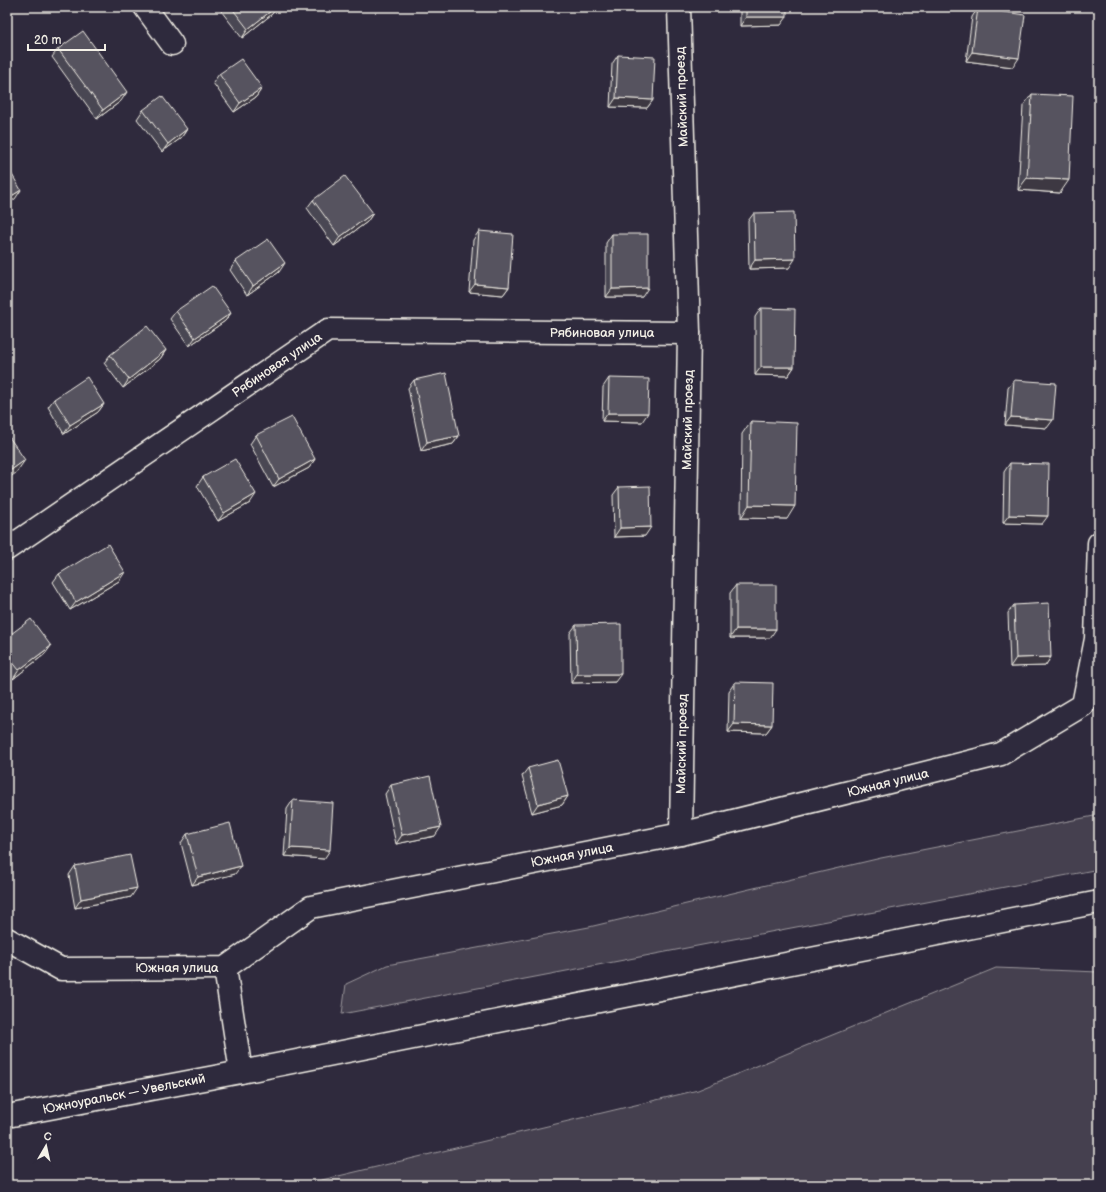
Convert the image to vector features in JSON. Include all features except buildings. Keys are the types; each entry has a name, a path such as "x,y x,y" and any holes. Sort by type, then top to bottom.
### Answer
{"street":[{"path":"145,7 172,44"},
{"name":"Майский проезд","path":"679,7 689,333 680,834"},
{"name":"Рябиновая улица","path":"7,549 328,330 689,333"},
{"name":"Южная улица","path":"7,939 60,969 225,968 311,907 680,834 1002,754 1083,705 1096,639 1099,543"},
{"name":"Южноуральск — Увельский","path":"7,1116 241,1072 1099,902"},
{"path":"225,968 241,1072"}],"shaded area":[{"path":"1099,815 1099,869 342,1014 346,984 387,965 589,927 881,858"},
{"path":"996,968 1099,972 1099,1185 301,1185 698,1090"}]}
